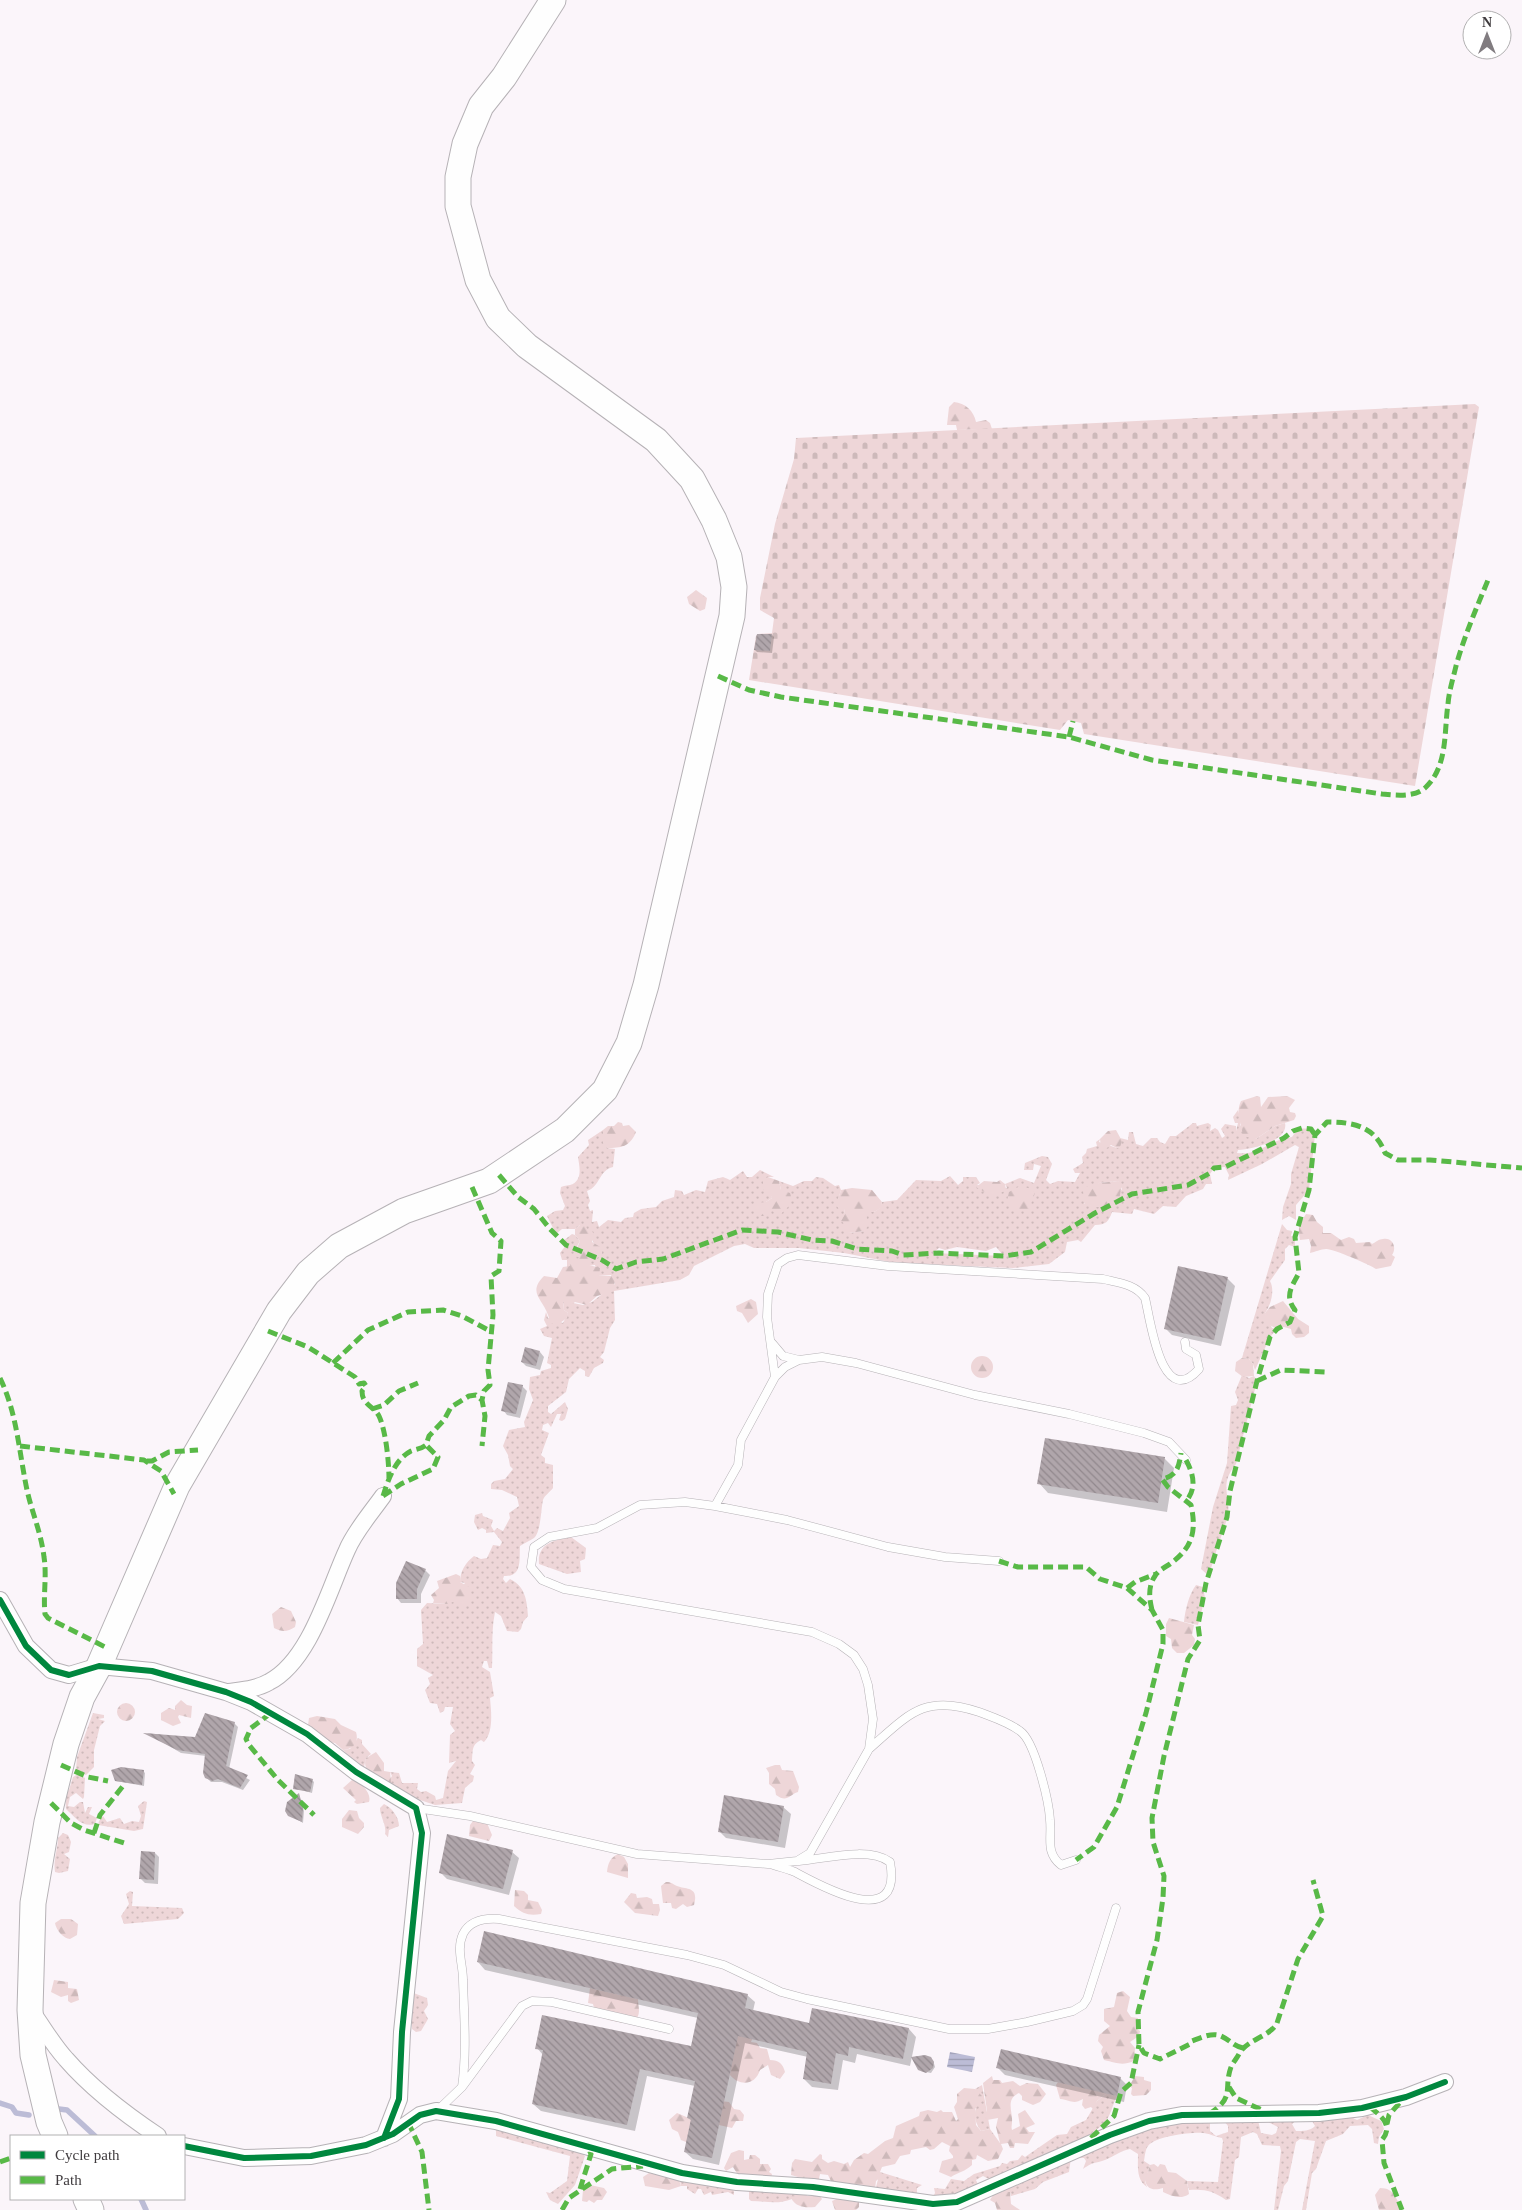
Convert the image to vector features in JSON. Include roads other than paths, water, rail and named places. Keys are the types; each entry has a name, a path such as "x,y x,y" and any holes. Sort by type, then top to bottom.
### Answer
{"main road":[{"path":"54,2135 48,2122 33,2055 30,2010 33,1903 47,1822 72,1725 82,1697 99,1666 177,1486 279,1311 308,1274 339,1246 404,1211 489,1181 564,1130 605,1090 629,1043 646,985 730,622 734,588 729,558 714,520 692,479 656,440 527,346 498,318 478,280 458,206 458,177 465,144 481,106 504,77 553,0"}],"street":[{"path":"226,1692 252,1689 270,1682 285,1671 308,1640 348,1548 383,1496"},
{"path":"0,1600 26,1646 51,1670 69,1675 99,1666 152,1671 226,1692 271,1713 307,1734 356,1772 416,1808 422,1833 402,2032 399,2099 384,2138"},
{"path":"270,1682 264,1697 271,1713"},
{"path":"30,2010 65,2058 94,2088 131,2118 156,2135"},
{"path":"185,2146 244,2158 310,2156 366,2145 384,2138 420,2115 436,2111 496,2121 682,2173 737,2182 813,2187 933,2204 956,2202 1110,2135 1149,2121 1182,2115 1319,2113 1362,2108 1406,2097 1445,2082"}],"lane":[{"path":"775,1377 767,1317 768,1294 778,1264 798,1255 888,1266 1103,1279 1130,1286 1140,1291 1145,1298 1160,1362 1168,1373 1178,1379 1187,1379 1198,1369 1196,1355 1186,1349 1185,1342"},
{"path":"770,1342 783,1356 799,1360"},
{"path":"715,1506 738,1465 742,1440 775,1377 785,1367 799,1360 822,1357 856,1363 975,1395 1069,1414 1144,1433 1170,1442 1186,1460"},
{"path":"869,1749 873,1719 868,1685 858,1662 840,1644 812,1632 768,1622 700,1613 564,1589 542,1580 531,1567 534,1547 549,1537 597,1528 640,1505 662,1502 715,1506 787,1520 888,1547 945,1557 999,1561"},
{"path":"797,1861 810,1853 869,1749 905,1718 925,1706 943,1703 962,1706 984,1714 1022,1732 1031,1747 1049,1802 1051,1822 1049,1846 1053,1859 1061,1865 1076,1860"},
{"path":"416,1808 470,1816 637,1854 768,1864 861,1854 882,1857 890,1862 891,1883 886,1893 876,1899 861,1901 819,1886 792,1871 768,1864"},
{"path":"462,2087 464,2038 463,1976 460,1947 462,1935 468,1926 486,1918 499,1918 687,1955 724,1965 781,1992 807,2000 915,2023 966,2030 1027,2022 1061,2015 1083,2005 1087,1999 1116,1908"},
{"path":"436,2111 462,2087 522,2006 532,2001 552,2002 669,2029"}],"water":[{"path":"950,2052 975,2057 972,2072 947,2067"}],"waterway":[{"path":"0,2103 12,2107 16,2113 29,2115"},
{"path":"59,2109 67,2110 94,2135"},
{"path":"141,2200 146,2210"}]}
